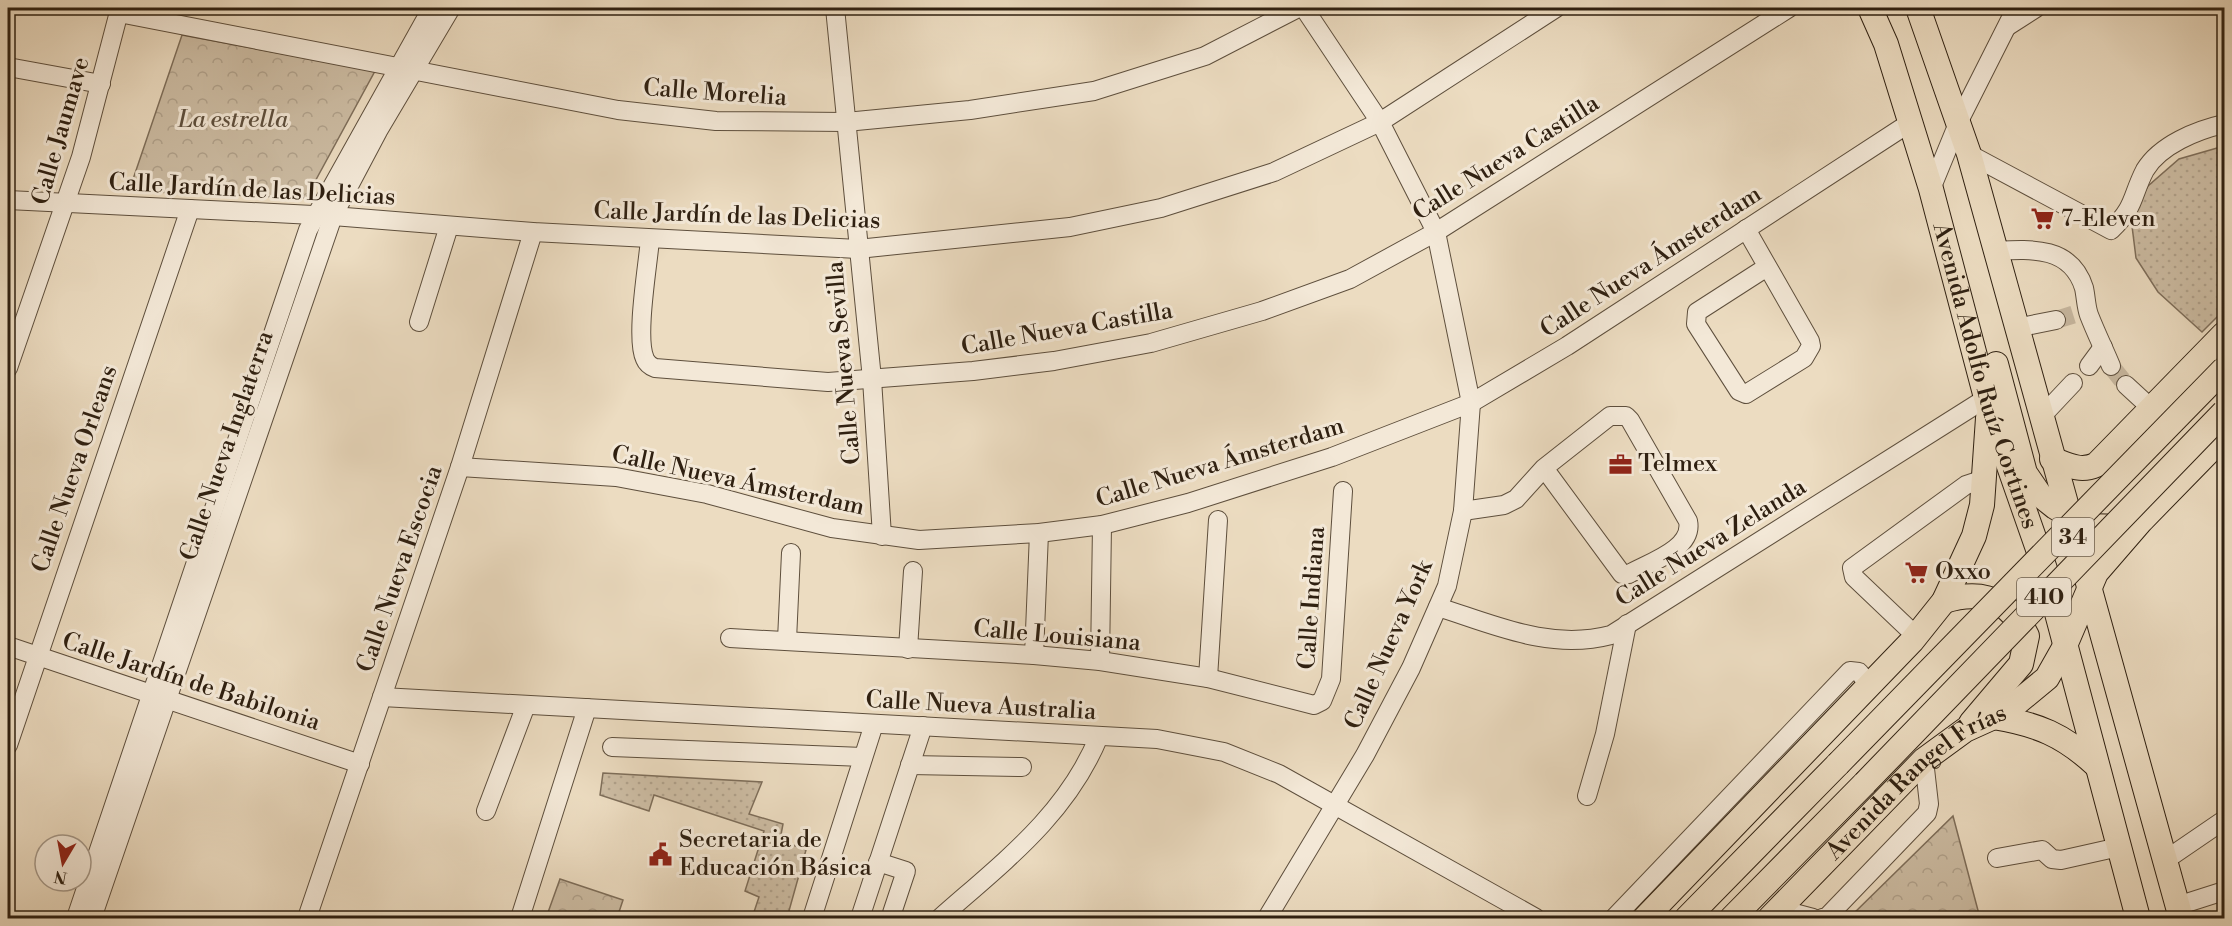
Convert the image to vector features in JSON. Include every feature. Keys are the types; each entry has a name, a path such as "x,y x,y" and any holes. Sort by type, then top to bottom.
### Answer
{"main road":[{"name":"Avenida Adolfo Ruíz Cortines","path":"1870,8 1886,44 1911,122 1988,403 2046,572 2064,648 2138,918"},
{"path":"1908,8 1929,37"},
{"name":"Avenida Adolfo Ruíz Cortines","path":"1918,8 1969,154 2088,592 2179,912"},
{"path":"1947,249 1982,314 2025,473 2040,495 2086,526 2122,529 2141,521"},
{"path":"2052,459 2076,468 2086,469 2096,465 2224,334"},
{"name":"410","path":"1687,918 2224,369"},
{"path":"1645,918 1869,686 1916,636 1944,601 1974,536 1982,505 1988,403"},
{"name":"410","path":"1732,918 2224,412"},
{"path":"2135,426 2143,445 2157,461 2185,476"},
{"name":"Avenida Rangel Frías","path":"1775,914 1924,760 1965,730 2007,711 2047,678 2064,648 2096,573 2141,521 2224,436"},
{"path":"1944,601 1967,594 1985,597 2003,604 2012,612 2027,636 2025,652 2018,669 1965,730"},
{"path":"1993,717 2020,721 2050,732 2075,745 2097,767"},
{"path":"1681,918 1711,894"}],"street":[{"name":"Calle Nueva Inglaterra","path":"76,918 160,697 333,216 407,67 432,8"},
{"name":"Calle Nueva Inglaterra","path":"92,918 314,215 407,67 451,8"},
{"name":"Calle Nueva Sevilla","path":"835,8 872,378 882,536"},
{"name":"Calle Morelia","path":"119,10 545,96 668,117 716,121 846,122 970,110 1094,90 1205,56 1298,8"},
{"name":"Calle Nueva York","path":"1267,918 1365,755 1411,668 1447,586 1463,511 1470,403 1436,232 1380,122 1304,8"},
{"name":"Calle Jardín de las Delicias","path":"8,200 333,216 533,232 858,249 1070,227 1161,208 1274,172 1380,122 1556,8"},
{"name":"Calle Nueva Castilla","path":"650,239 641,340 648,364 674,371 828,382 973,371 1054,361 1151,343 1262,311 1350,279 1436,232 1789,8"},
{"path":"1931,189 1959,121 2016,8"},
{"path":"2006,27 2036,8"},
{"name":"Calle Jaumave","path":"9,358 66,202 101,84 119,10"},
{"path":"8,67 101,84"},
{"name":"Calle Nueva Ámsterdam","path":"460,467 616,477 707,494 832,528 919,540 1039,533 1102,525 1188,503 1332,457 1470,403 1567,346 1911,122"},
{"path":"1969,154 2111,230 2127,214 2147,167 2169,146 2196,133 2224,124"},
{"name":"Calle Nueva Orleans","path":"8,745 190,209"},
{"path":"418,322 449,226"},
{"path":"1746,230 1767,267 1811,346 1804,358 1746,394 1739,391 1696,324 1695,316 1697,312 1767,267"},
{"name":"Calle Nueva Escocia","path":"307,918 460,467 533,232"},
{"path":"1995,251 2034,249 2062,259 2075,267 2084,288 2082,314 2103,347 2111,366"},
{"path":"2016,328 2056,320"},
{"path":"2089,366 2103,347"},
{"path":"2041,417 2073,383"},
{"path":"2126,385 2151,408"},
{"name":"Calle Nueva Zelanda","path":"1438,607 1539,639 1591,640 1611,635 1988,403"},
{"path":"1463,511 1504,505 1515,499 1544,468 1610,416 1626,416 1688,521 1688,535 1685,541 1673,549 1629,574 1622,573 1544,468"},
{"path":"1916,636 1854,577 1852,568 1966,485 1984,479"},
{"name":"Calle Indiana","path":"1318,704 1328,692 1331,679 1343,491"},
{"path":"1208,678 1218,520"},
{"path":"1100,661 1102,525"},
{"path":"1034,655 1039,533"},
{"path":"787,640 791,553"},
{"path":"908,649 913,571"},
{"path":"1587,796 1605,734 1627,624"},
{"name":"Calle Louisiana","path":"730,638 1034,655 1100,661 1208,678 1307,705 1318,704"},
{"name":"Calle Jardín de Babilonia","path":"8,646 360,764"},
{"path":"1614,918 1850,671 1860,672 1869,686"},
{"name":"Calle Nueva Australia","path":"382,697 1157,739 1224,752 1279,774 1536,918"},
{"path":"486,811 525,705"},
{"path":"520,918 587,708"},
{"path":"812,918 874,724"},
{"path":"860,918 923,726"},
{"path":"940,918 1042,828 1071,789 1090,758 1099,736"},
{"path":"612,747 863,757"},
{"path":"1822,918 1827,917 1927,813 1929,804 1924,760"},
{"path":"910,765 1022,767"},
{"path":"2164,861 2224,820"},
{"path":"1997,858 2042,850 2052,860 2061,860 2119,847"},
{"path":"878,862 906,871 892,913"},
{"path":"2179,912 2224,891"},
{"path":"1775,914 1813,918"}],"green space":[{"name":"La estrella","path":"182,35 375,71 306,198 129,191"},
{"path":"2224,146 2224,310 2202,332 2158,292 2136,258 2131,218 2148,186 2179,159"},
{"path":"603,773 762,782 749,814 783,824 780,840 806,850 787,918 752,918 759,897 745,891 764,831 654,795 649,811 600,795"},
{"path":"1953,816 1980,918 1849,918"},
{"path":"560,879 623,900 617,918 546,918"}],"tunnel":[{"path":"2056,320 2075,314"},
{"path":"2111,366 2126,385"}],"place":[{"name":"7-Eleven","path":"2043,219"},
{"name":"Telmex","path":"1620,464"},
{"name":"Oxxo","path":"1917,572"},
{"name":"Secretaria de Educación Básica","path":"661,854"}]}
